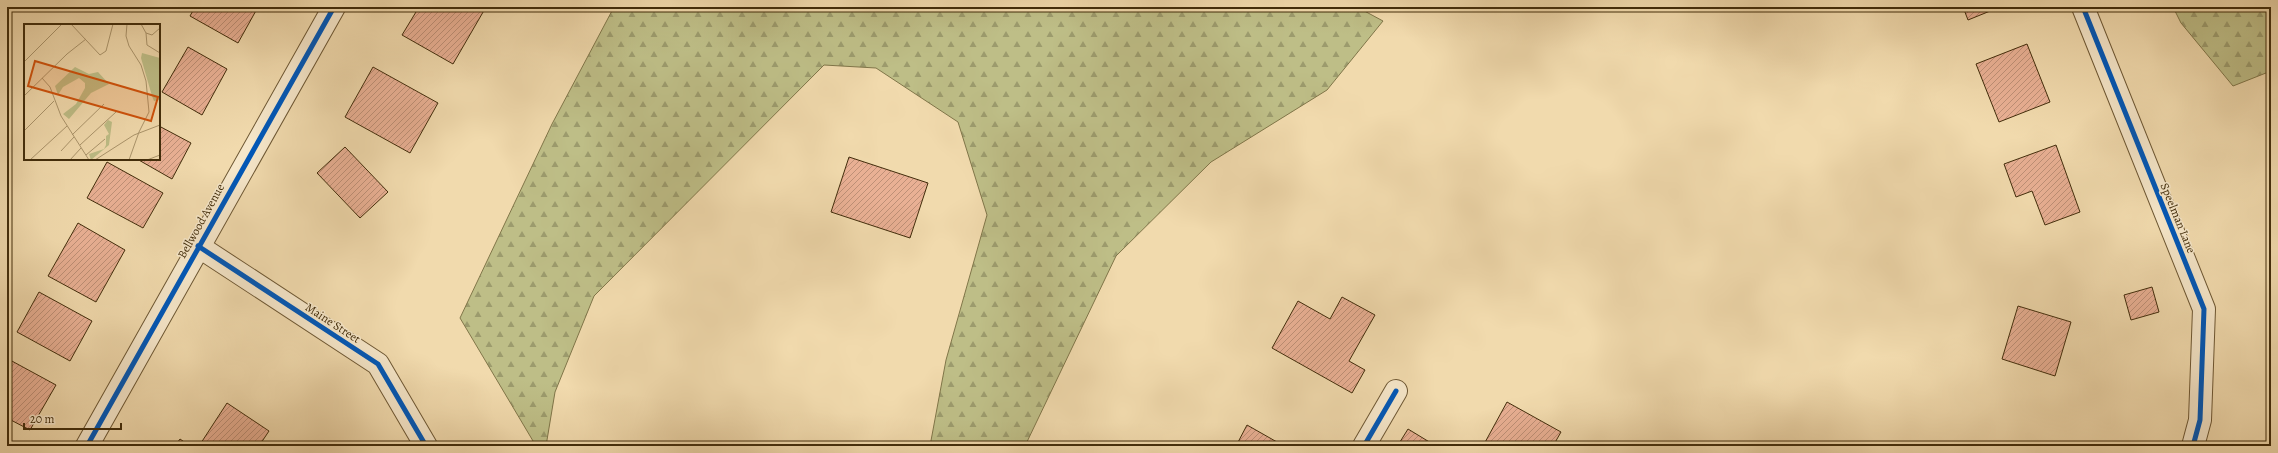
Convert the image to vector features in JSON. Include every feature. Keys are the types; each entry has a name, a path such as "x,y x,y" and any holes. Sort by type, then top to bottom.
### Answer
{"street":[{"name":"Bellwood Avenue","path":"87,446 198,246 334,7"},
{"name":"Speelman Lane","path":"2083,7 2204,309 2200,420 2193,446"},
{"name":"Maine Street","path":"198,246 378,364 426,446"},
{"path":"1364,446 1396,391"}],"green space":[{"path":"614,7 1357,7 1383,21 1327,90 1211,162 1116,256 1025,446 930,446 946,360 987,215 958,122 876,68 824,65 594,296 555,392 546,446 536,446 460,318 552,124"},
{"path":"2173,7 2271,7 2271,71 2233,86 2181,23"}],"building":[{"path":"195,7 258,7 238,43 190,16"},
{"path":"419,7 430,7 436,11 438,7 486,7 453,64 402,35"},
{"path":"1963,7 2000,7 1968,20"},
{"path":"2027,44 2050,102 1999,122 1976,64"},
{"path":"188,47 227,69 202,115 162,92"},
{"path":"373,67 438,103 410,153 345,117"},
{"path":"160,127 191,143 172,179 139,160 160,160"},
{"path":"2056,145 2080,212 2045,225 2032,191 2016,197 2004,164"},
{"path":"345,147 388,192 360,218 317,173"},
{"path":"849,157 928,183 910,238 831,212"},
{"path":"107,162 163,193 143,228 87,198"},
{"path":"78,223 125,250 96,302 48,276"},
{"path":"2152,287 2159,312 2131,320 2124,295"},
{"path":"39,292 92,321 70,361 17,332"},
{"path":"1342,297 1375,315 1349,361 1365,370 1352,393 1272,348 1298,301 1330,319"},
{"path":"2018,306 2071,322 2055,376 2002,359"},
{"path":"10,360 56,385 30,430 7,418 7,365"},
{"path":"1507,402 1561,432 1553,446 1483,446"},
{"path":"227,403 269,431 259,446 199,446"},
{"path":"1247,425 1284,446 1236,446"},
{"path":"1408,429 1436,446 1398,445"},
{"path":"180,439 190,446 175,446"}],"cycle path":[{"path":"87,446 334,7"},
{"path":"2083,7 2204,309 2200,420 2193,446"},
{"path":"198,246 378,364 426,446"},
{"path":"1364,446 1396,391"}]}
